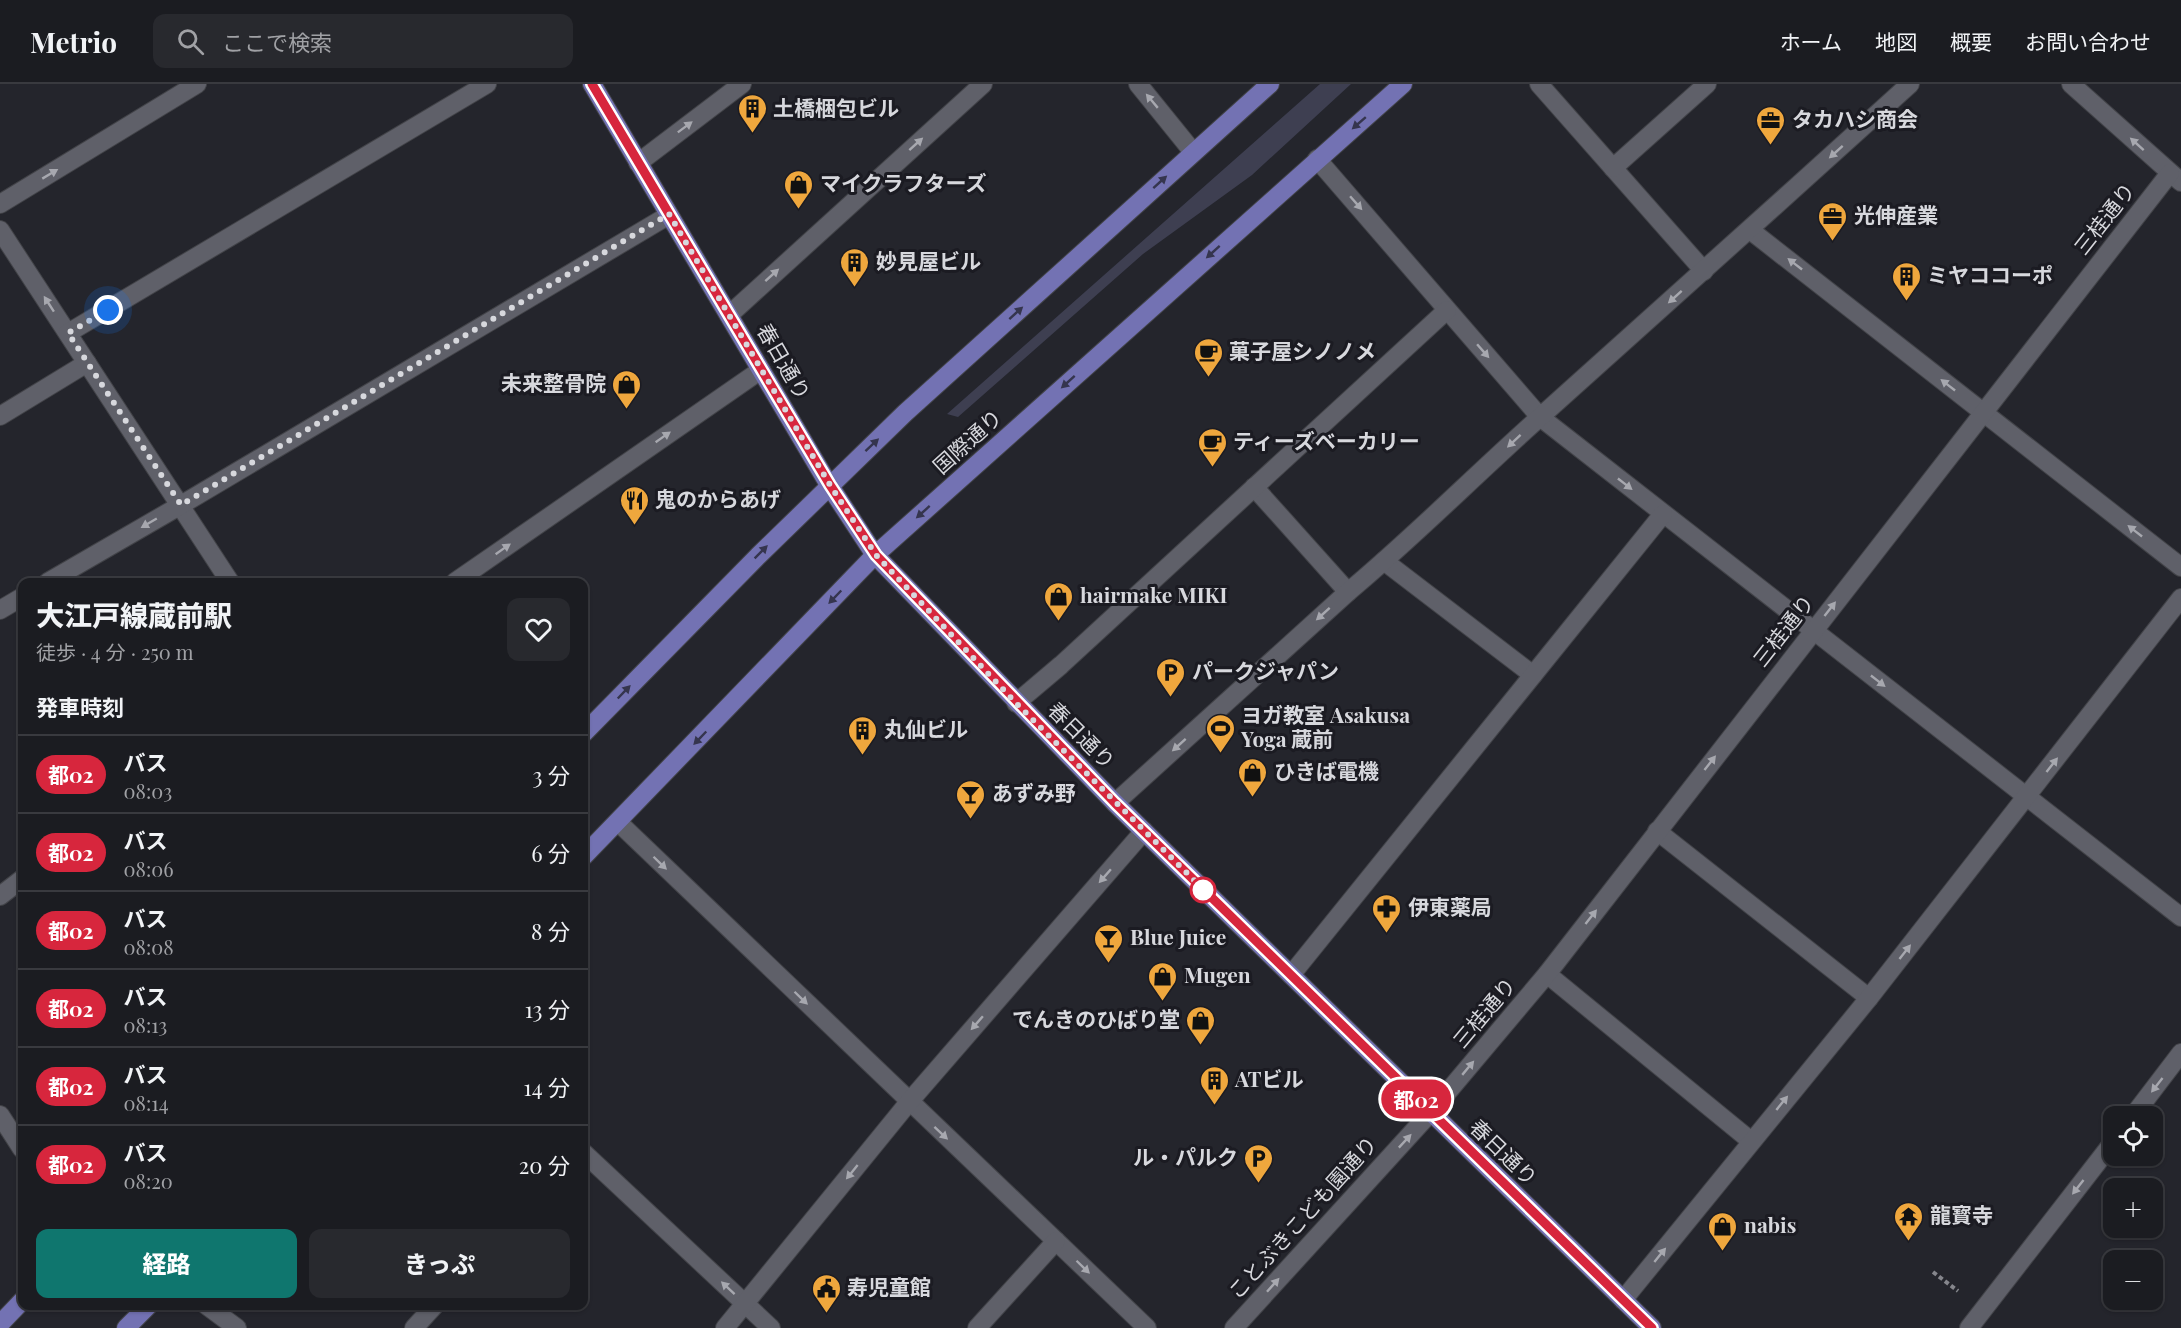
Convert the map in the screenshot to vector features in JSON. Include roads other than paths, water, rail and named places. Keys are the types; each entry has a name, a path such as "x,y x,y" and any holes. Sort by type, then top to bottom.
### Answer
{"main road":[{"name":"春日通り","path":"592,84 830,485 876,555 1016,703 1115,803 1652,1328"},
{"path":"588,729 830,485 905,413 1270,84"},
{"name":"国際通り","path":"588,852 876,555 1403,84"},
{"path":"0,1324 18,1305"},
{"path":"126,1328 144,1310"}],"street":[{"path":"0,204 197,84"},
{"path":"68,333 487,84"},
{"path":"638,163 742,84"},
{"path":"729,315 983,84"},
{"path":"1138,84 1193,152"},
{"path":"1539,84 1704,271"},
{"path":"1613,168 1707,84"},
{"path":"1115,803 1910,84"},
{"path":"2071,84 2176,178"},
{"path":"1317,159 1540,417 2181,917"},
{"name":"三桂通り","path":"1430,1113 1547,974 1983,412 2176,178"},
{"path":"55,578 669,214"},
{"path":"0,230 227,578"},
{"path":"1750,230 2181,567"},
{"path":"1016,703 1054,672 1447,310"},
{"path":"0,416 87,363"},
{"path":"461,578 761,370"},
{"path":"1254,487 1347,591"},
{"path":"1291,975 1663,514"},
{"path":"1384,561 1533,675"},
{"path":"1623,1300 1751,1140 1869,998 2181,598"},
{"path":"0,609 18,599"},
{"path":"618,822 1147,1328"},
{"path":"725,1328 909,1102 1144,831"},
{"path":"1658,831 1869,998"},
{"path":"0,896 18,882"},
{"path":"1547,974 1751,1140"},
{"path":"2141,1106 2181,1053"},
{"name":"ことぶきこども園通り","path":"1234,1328 1430,1113"},
{"path":"0,1115 18,1143"},
{"path":"1969,1328 2103,1155"},
{"path":"588,1157 771,1328"},
{"path":"977,1328 1056,1241"},
{"path":"213,1310 237,1328"},
{"path":"414,1328 430,1310"}],"place":[{"name":"土橋梱包ビル","path":"752,134"},
{"name":"タカハシ商会","path":"1771,146"},
{"name":"マイクラフターズ","path":"799,210"},
{"name":"光伸産業","path":"1833,242"},
{"name":"妙見屋ビル","path":"855,288"},
{"name":"ミヤココーポ","path":"1906,302"},
{"name":"菓子屋シノノメ","path":"1208,378"},
{"name":"未来整骨院","path":"627,410"},
{"name":"ティーズベーカリー","path":"1212,468"},
{"name":"鬼のからあげ","path":"634,526"},
{"name":"hairmake MIKI","path":"1059,622"},
{"name":"パークジャパン","path":"1171,698"},
{"name":"ヨガ教室 Asakusa Yoga 蔵前","path":"1220,754"},
{"name":"丸仙ビル","path":"863,756"},
{"name":"ひきば電機","path":"1253,798"},
{"name":"あずみ野","path":"971,820"},
{"name":"伊東薬局","path":"1387,934"},
{"name":"Blue Juice","path":"1109,964"},
{"name":"Mugen","path":"1163,1002"},
{"name":"でんきのひばり堂","path":"1201,1046"},
{"name":"ATビル","path":"1214,1106"},
{"name":"ル・パルク","path":"1259,1184"},
{"name":"龍寳寺","path":"1909,1242"},
{"name":"nabis","path":"1723,1252"},
{"name":"寿児童館","path":"826,1314"}]}
